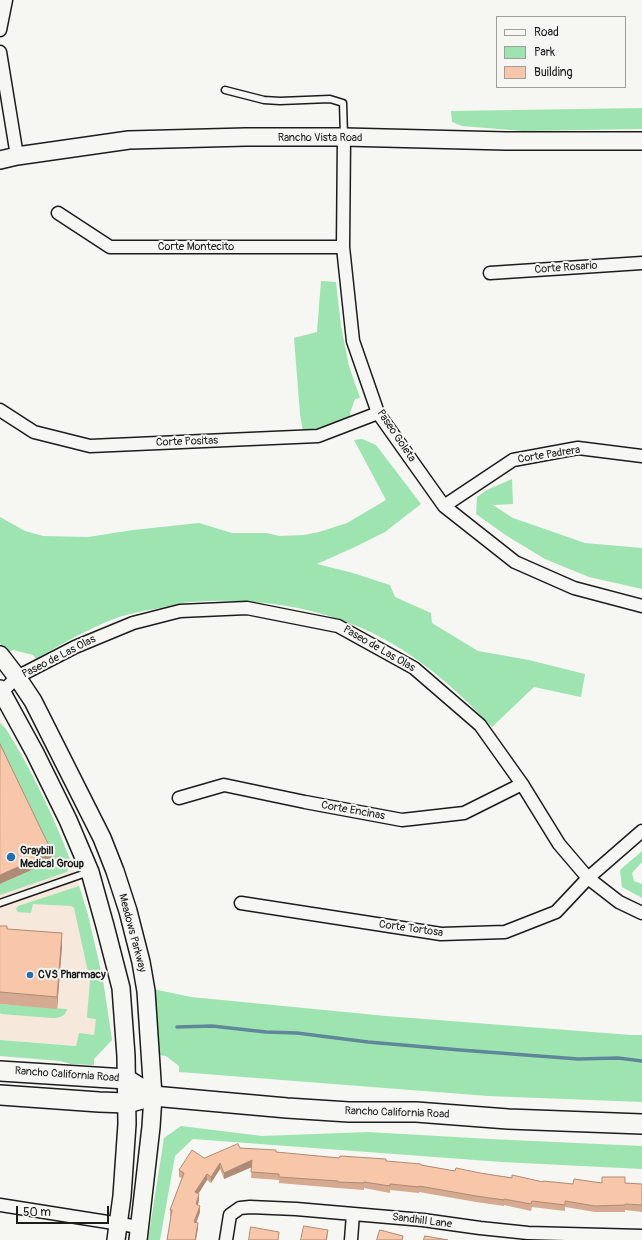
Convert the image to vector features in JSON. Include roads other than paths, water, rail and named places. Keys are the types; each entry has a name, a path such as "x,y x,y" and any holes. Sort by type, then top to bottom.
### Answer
{"main road":[{"name":"Rancho Vista Road","path":"0,160 17,156 128,140 344,137 506,141 642,140"},
{"name":"Meadows Parkway","path":"0,655 18,678 33,701 102,838 128,911 142,962 146,991 153,1096 151,1127 138,1234"},
{"path":"1,693 35,753 68,820 90,872 121,988 126,1056 128,1124 117,1232"},
{"name":"Rancho California Road","path":"0,1070 126,1078 153,1096"},
{"name":"Rancho California Road","path":"0,1095 127,1103 153,1096 349,1112 416,1112 508,1119 642,1124"}],"street":[{"path":"0,30 6,0"},
{"path":"0,52 17,156"},
{"name":"Paseo Goleta","path":"344,137 343,247 353,341 378,413 444,506 515,562 574,588 642,606"},
{"name":"Corte Montecito","path":"58,213 110,247 343,247"},
{"name":"Corte Rosario","path":"490,273 642,263"},
{"name":"Corte Positas","path":"0,410 34,432 90,446 318,436 378,413"},
{"name":"Corte Padrera","path":"444,506 513,460 578,448 642,456"},
{"name":"Paseo de Las Olas","path":"1,693 18,678 75,647 133,623 180,611 247,608 338,626 414,668 480,725 522,784 559,844 588,878 619,902 642,913"},
{"name":"Corte Encinas","path":"179,798 224,785 402,820 464,813 522,784"},
{"name":"Corte Tortosa","path":"242,903 441,934 505,932 556,912 588,878 642,831"},
{"path":"0,1205 117,1232 138,1234"},
{"name":"Sandhill Lane","path":"226,1240 230,1215 240,1208 250,1207 423,1220 479,1234 528,1233 642,1236"},
{"path":"351,1240 353,1214"}],"lane":[{"path":"224,90 264,100 280,101 330,99 343,103 344,137"},
{"path":"0,903 90,872"}],"waterway":[{"path":"177,1027 212,1026 266,1032 297,1033 368,1042 460,1050 578,1059 618,1058 642,1061"}],"place":[{"name":"Graybill Medical Group","path":"11,857"},
{"name":"CVS Pharmacy","path":"30,975"}]}
